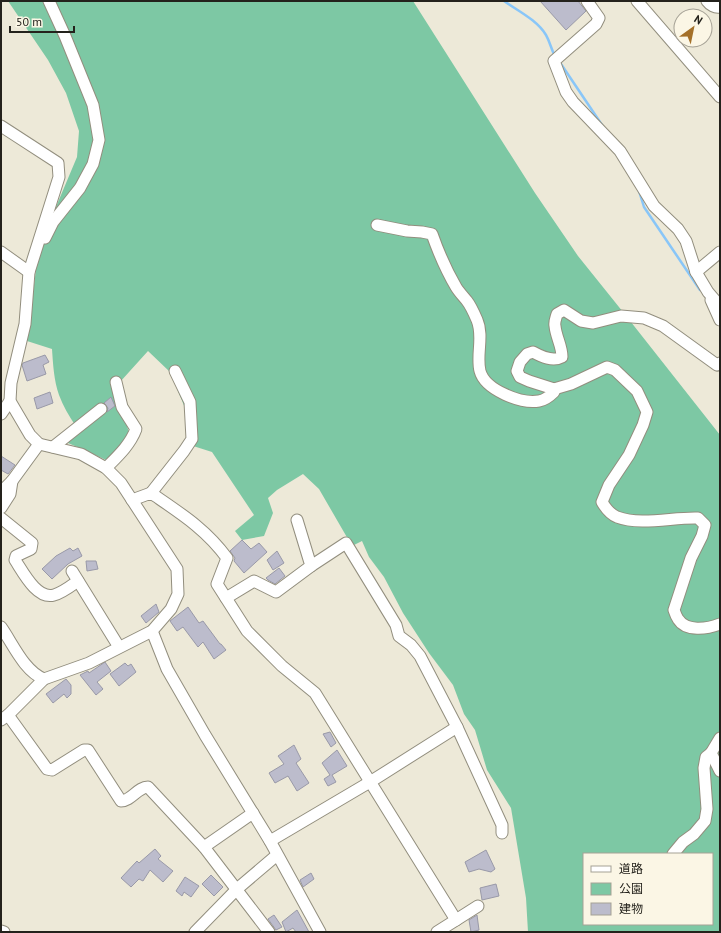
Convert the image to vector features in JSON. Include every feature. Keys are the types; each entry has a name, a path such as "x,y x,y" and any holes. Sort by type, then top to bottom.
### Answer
{"street":[{"path":"33,259 53,222 80,188 93,164 99,140 93,105 49,1"},
{"path":"587,1 599,18 596,24 554,61 566,92 573,102 620,151 654,206 678,229 686,241 696,272 708,292 720,320"},
{"path":"637,1 720,97"},
{"path":"707,1 717,8 720,7"},
{"path":"1,126 58,163 59,177 29,272 25,324 11,383 1,414"},
{"path":"378,224 407,231 432,234 435,244 456,288 468,302 478,321 480,337 480,372 486,382 500,392 522,401 539,401 548,398 554,392 554,389"},
{"path":"1,252 29,272"},
{"path":"696,272 720,252"},
{"path":"708,292 720,306"},
{"path":"719,365 663,326 644,318 621,316 593,323 581,321 564,310 558,314 554,325 557,339 562,350 562,357 556,360 540,356 533,352 527,354 520,362 517,371 520,377 554,389 571,384 606,367 615,370 637,391 647,412 643,425 629,455 609,485 602,502 608,511 617,517 638,521 686,517 698,518 705,525 702,536 691,558 674,610 678,620 687,627 700,629 713,627 720,624"},
{"path":"132,500 150,493 184,452 192,439 190,402 175,371"},
{"path":"106,468 125,449 132,439 136,429 122,407 116,382"},
{"path":"7,394 30,435 39,444 81,454 106,468 121,484 177,569 178,594 171,609 152,631 89,663 44,679 5,717 47,769 52,770 84,750 88,750 121,801 125,801 144,787 148,787 204,847 269,932"},
{"path":"53,447 102,409"},
{"path":"1,492 12,481 39,444"},
{"path":"1,508 10,494 12,481"},
{"path":"150,493 195,523 217,544 227,558 217,584 247,631 282,666 315,693 456,920"},
{"path":"1,518 32,543 31,549 16,556 15,560 37,592 48,597 56,595 78,581"},
{"path":"297,520 312,566"},
{"path":"226,598 254,581 276,592 346,544 396,625 399,636 411,645 420,656 457,727 502,826 502,833"},
{"path":"72,571 119,647"},
{"path":"1,627 26,664 37,676 44,679"},
{"path":"152,631 167,669 205,735 270,841 320,932"},
{"path":"270,841 370,782 457,727"},
{"path":"674,853 705,821 707,809 704,768 706,757 711,753 720,738"},
{"path":"711,753 720,771"},
{"path":"204,847 253,813"},
{"path":"195,932 237,889 277,855"},
{"path":"437,932 478,906"}],"green space":[{"path":"8,1 413,1 535,193 578,256 720,435 720,932 528,932 526,898 511,808 487,770 475,730 464,714 453,685 429,653 403,613 384,577 369,557 362,541 352,546 319,489 303,474 277,490 268,498 273,513 264,536 242,540 235,531 254,515 212,452 190,445 185,408 170,372 148,351 120,382 129,433 122,449 106,460 68,443 75,425 64,407 57,390 52,349 27,341 37,261 53,214 77,157 79,131 66,93 48,60"}],"building":[{"path":"540,1 578,1 586,11 566,30"},
{"path":"45,355 49,362 43,365 46,374 27,381 22,365 23,363"},
{"path":"50,392 53,403 37,409 34,398"},
{"path":"111,397 115,406 107,412 108,408 104,403"},
{"path":"1,456 15,465 8,474 1,470"},
{"path":"242,540 251,549 259,543 267,552 244,573 234,561 235,558 230,551"},
{"path":"70,548 73,551 78,548 82,556 68,564 52,579 42,569 56,556"},
{"path":"277,551 284,563 273,570 267,560"},
{"path":"86,561 96,561 98,569 87,571"},
{"path":"279,568 285,576 275,584 266,578"},
{"path":"156,604 159,612 146,623 141,616"},
{"path":"188,607 199,623 203,621 226,650 214,659 203,642 198,647 183,627 177,631 170,621"},
{"path":"105,662 111,671 97,682 103,689 96,695 80,675 88,671 89,673"},
{"path":"125,663 128,666 131,664 136,672 119,686 110,674"},
{"path":"66,679 71,685 71,694 67,698 64,694 53,703 46,694"},
{"path":"330,732 336,743 331,747 323,734"},
{"path":"294,745 301,759 296,763 309,783 297,791 288,776 275,783 269,773 284,764 278,756"},
{"path":"337,750 347,766 332,775 336,782 328,786 324,779 330,775 322,763"},
{"path":"155,849 161,856 158,859 173,871 163,882 150,870 143,881 139,879 131,887 121,878 137,861 139,863"},
{"path":"486,850 495,869 491,872 479,869 469,872 465,862"},
{"path":"311,873 314,879 303,887 300,880"},
{"path":"211,875 223,887 214,896 202,884"},
{"path":"185,877 199,886 191,897 184,892 182,896 176,891"},
{"path":"496,884 499,896 482,900 480,888"},
{"path":"297,910 309,932 296,932 293,928 286,932 282,922"},
{"path":"274,915 282,927 276,930 268,919"},
{"path":"477,915 479,930 471,932 469,920"}],"waterway":[{"path":"504,1 538,25 547,38 555,56"},
{"path":"559,61 602,125"},
{"path":"639,191 644,207 700,290"}]}
